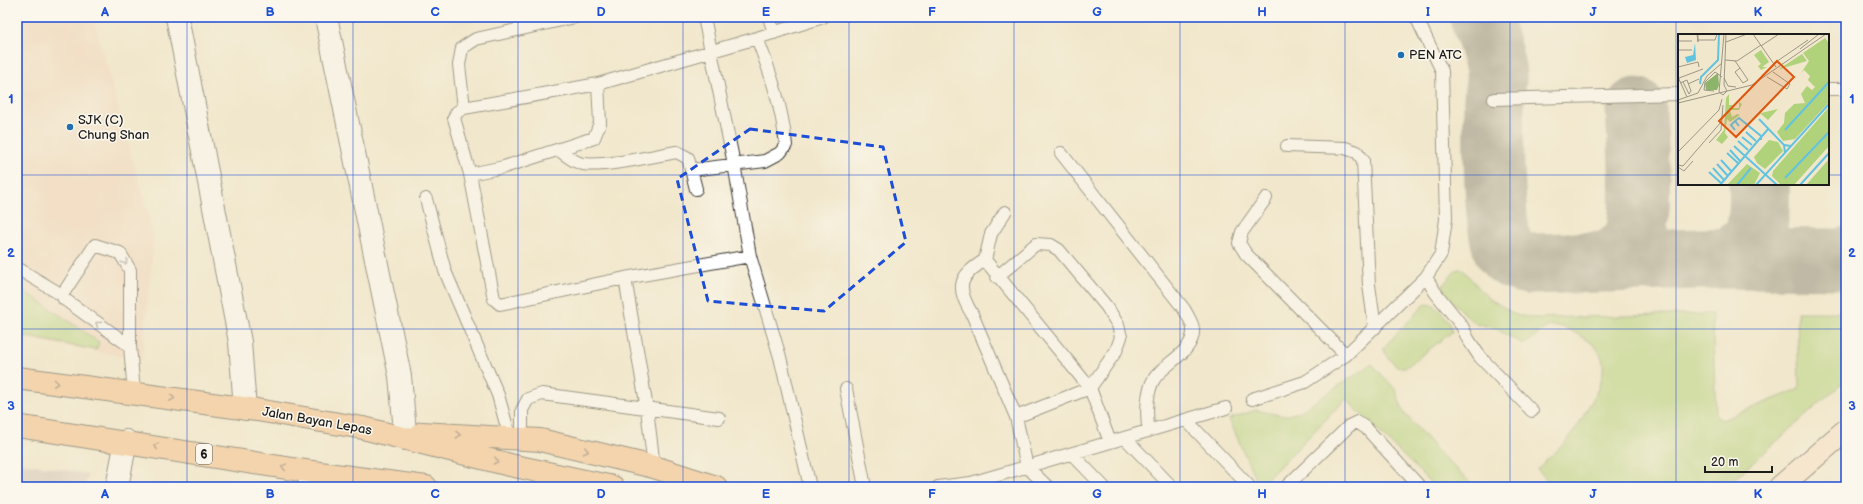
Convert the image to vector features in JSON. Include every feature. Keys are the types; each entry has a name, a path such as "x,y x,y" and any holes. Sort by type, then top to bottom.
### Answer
{"highway":[{"name":"Jalan Bayan Lepas","path":"17,378 245,409 363,428 510,465 608,485"},
{"name":"6","path":"17,426 126,441 305,479 426,487"},
{"path":"363,428 540,440 654,467 716,487"}],"street":[{"path":"177,17 240,342 245,409"},
{"path":"326,17 400,376 405,432"},
{"path":"1780,487 1846,430"},
{"path":"117,487 126,441"},
{"path":"1819,454 1846,445"}],"lane":[{"path":"464,108 459,65 462,48 476,39 575,17"},
{"path":"704,17 734,164 750,256 780,357 810,487"},
{"path":"769,17 774,34"},
{"path":"750,256 625,278 500,304 494,299 470,174 454,118 457,112 464,108 598,84 774,34 823,17"},
{"path":"1252,400 1305,382 1346,355 1426,277 1441,254 1446,219 1442,71 1416,17"},
{"path":"691,170 765,161 780,153 786,145 784,121 775,85 757,38"},
{"path":"470,174 504,167 594,138 600,123 598,84"},
{"path":"1829,89 1846,89"},
{"path":"1494,99 1678,94"},
{"path":"1287,146 1345,148 1357,152 1363,160 1369,285 1375,328"},
{"path":"559,150 570,158 583,164 600,164 677,152 688,158 696,189"},
{"path":"1061,153 1184,309 1194,328 1192,337 1186,347 1154,379 1149,391 1149,431"},
{"path":"1266,198 1242,232 1239,243 1246,254 1346,355"},
{"path":"426,199 445,271 516,438"},
{"path":"1005,212 991,234 985,260 971,268 963,278 961,289 963,298 972,314 1016,418 1026,467 1048,487"},
{"path":"62,295 95,244 120,253 130,270 130,346 134,393"},
{"path":"997,277 1036,244 1052,245 1107,307 1118,325 1121,337 1116,350 1090,388 1016,418"},
{"path":"985,260 997,277 1090,388 1110,442"},
{"path":"17,268 62,295 64,299 130,346"},
{"path":"1426,277 1435,292 1462,326 1468,339 1480,357 1532,411"},
{"path":"625,278 647,409 654,467"},
{"path":"846,389 865,487"},
{"path":"516,438 522,410 528,399 542,394 719,418"},
{"path":"938,487 971,485 1026,467 1226,408"},
{"path":"1186,420 1249,486"},
{"path":"1286,487 1349,426 1357,422 1366,428 1420,487"},
{"path":"1125,438 1172,487"},
{"path":"1072,454 1104,487"}],"highlighted area":[{"path":"750,129 883,147 906,242 824,311 708,301 677,179"}],"shaded area":[{"name":"SJK (C) Chung Shan","path":"17,17 93,17 154,237 142,360 17,337"},
{"path":"17,462 88,474 85,487 17,487"}],"green space":[{"path":"1456,270 1463,270 1487,297 1516,315 1535,318 1712,314 1716,416 1722,420 1799,389 1797,312 1846,312 1846,380 1725,487 1554,487 1537,469 1568,439 1580,422 1600,383 1603,373 1601,355 1595,346 1560,326 1547,327 1523,344 1496,329 1473,322 1445,294 1443,285"},
{"path":"17,286 99,342 96,350 17,335"},
{"path":"1425,304 1434,305 1440,311 1448,320 1452,332 1405,368 1399,367 1389,358 1383,348"},
{"path":"1372,364 1395,389 1404,413 1446,460 1475,487 1435,487 1346,399 1259,487 1229,419 1256,410 1284,416 1299,412"}],"taxiway":[{"path":"1480,17 1492,52 1496,73 1494,97 1496,203 1501,241 1505,252 1510,257 1529,264 1607,262"},
{"path":"1636,108 1639,157 1639,213 1637,228 1631,244 1607,262 1730,258 1748,243 1755,232 1759,211 1759,185"},
{"path":"1730,258 1841,259 1846,257"}],"place":[{"name":"PEN ATC","path":"1401,55"},
{"name":"SJK (C) Chung Shan","path":"70,127"}]}
